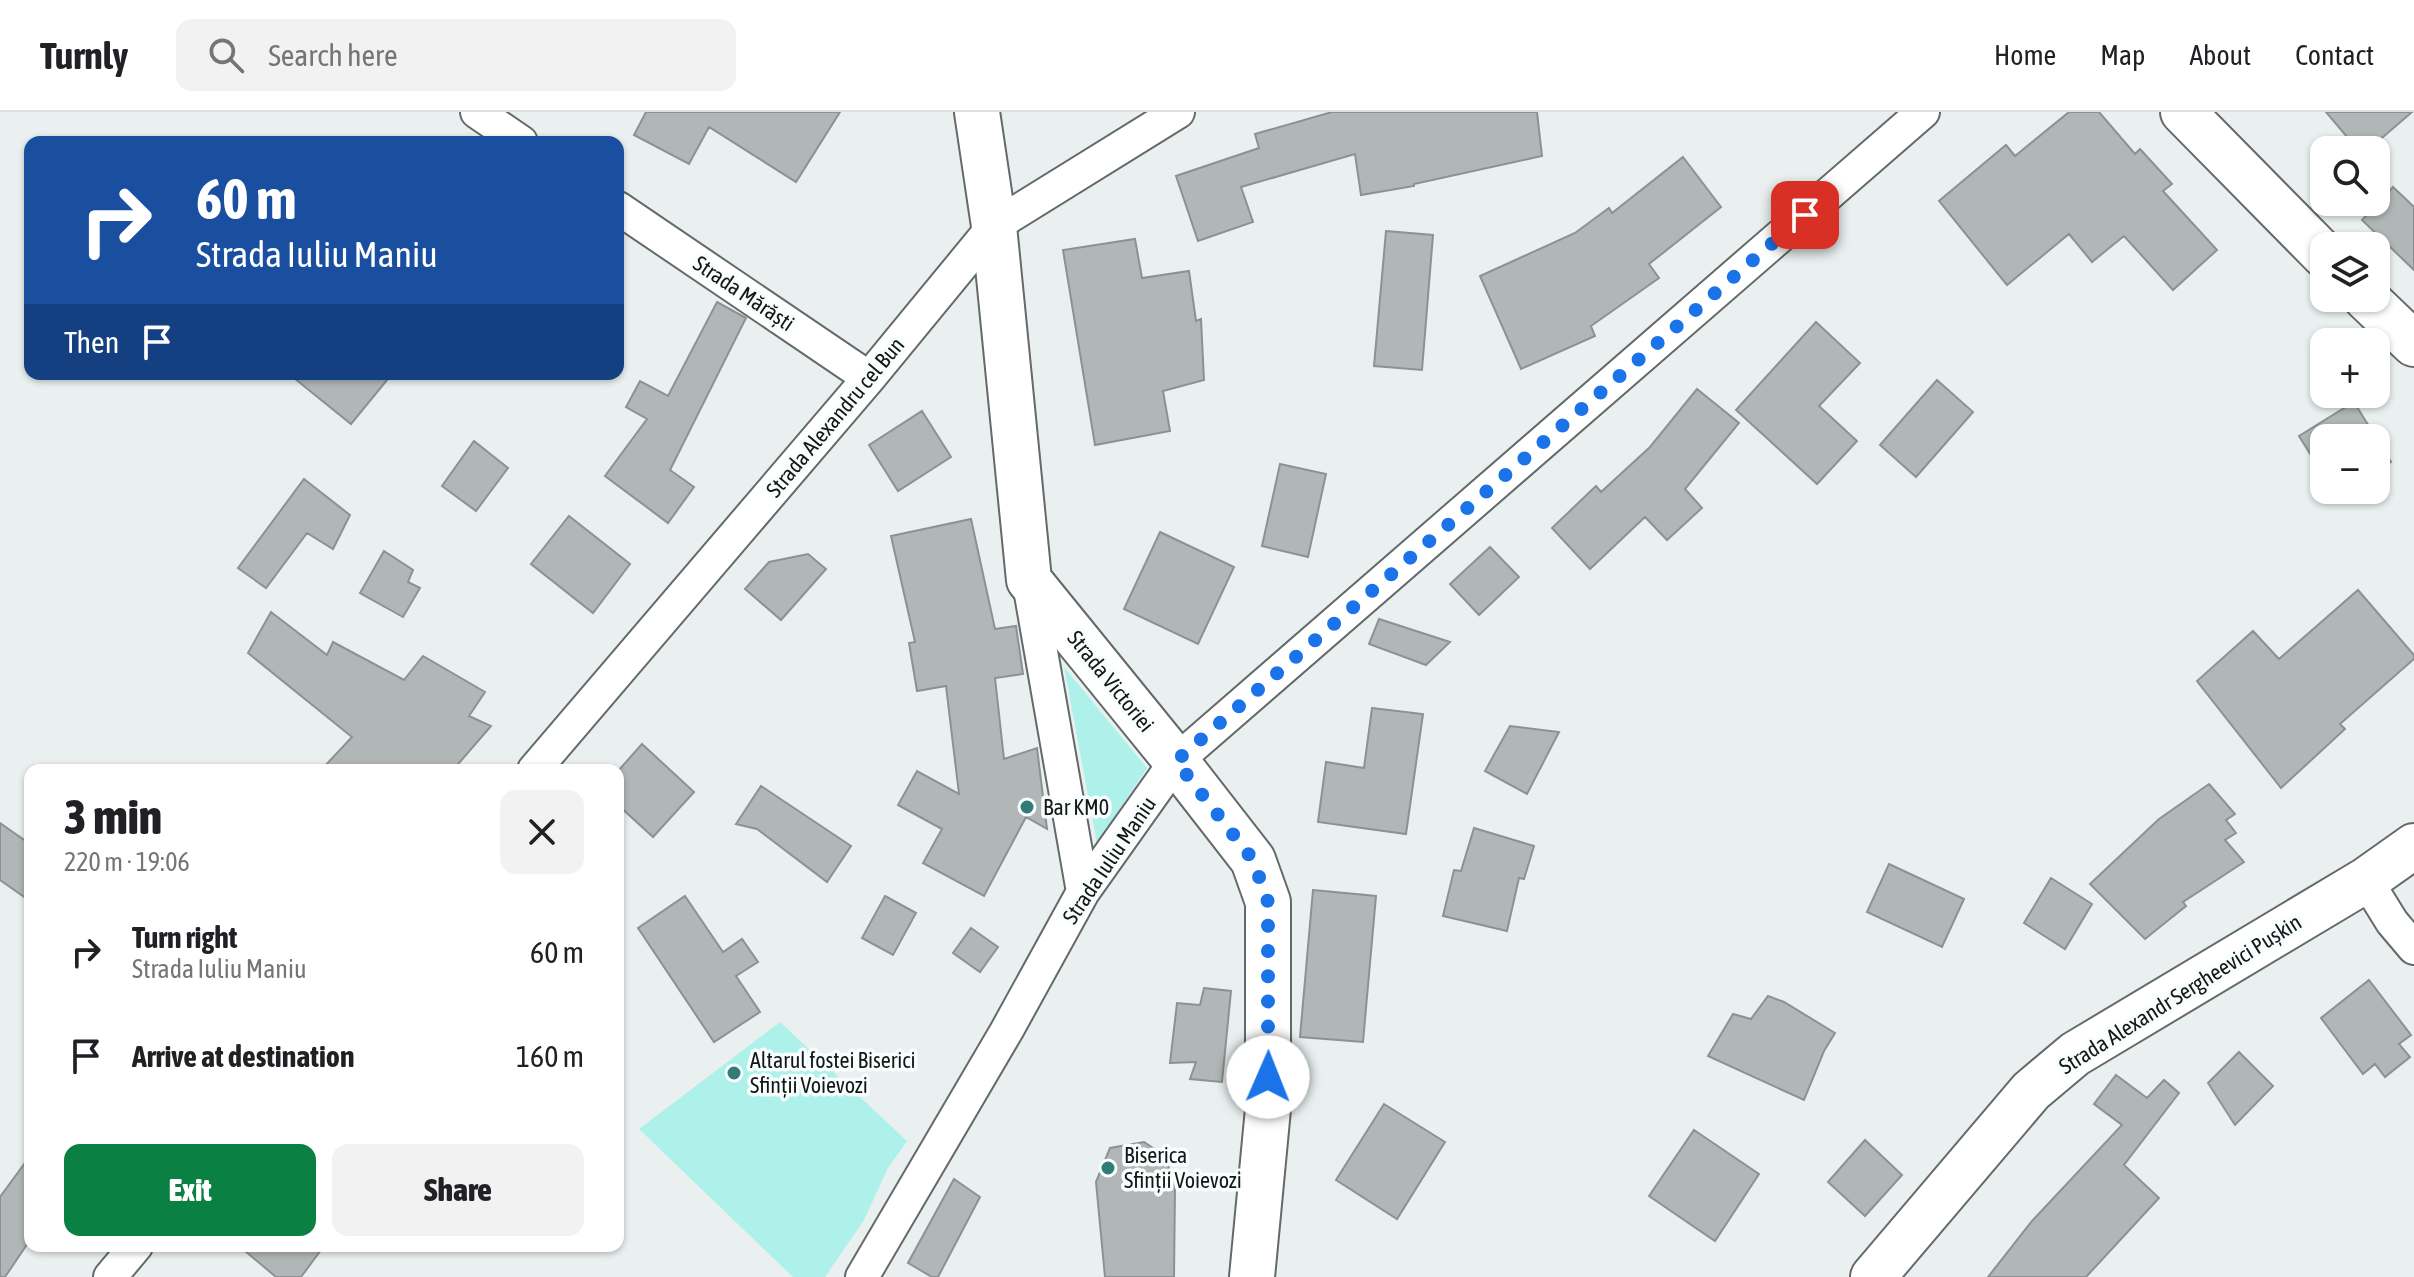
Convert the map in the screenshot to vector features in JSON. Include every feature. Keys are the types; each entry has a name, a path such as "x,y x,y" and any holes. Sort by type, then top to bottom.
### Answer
{"street":[{"path":"477,112 512,136"},
{"path":"977,112 994,226 1029,580 1083,892"},
{"name":"Strada Alexandru cel Bun","path":"539,764 869,378 994,226 1178,112"},
{"name":"Strada Iuliu Maniu","path":"862,1277 1007,1030 1083,892 1176,761 1923,112"},
{"path":"2183,112 2310,241"},
{"name":"Strada Mărăști","path":"624,212 869,378"},
{"path":"2381,312 2414,344"},
{"name":"Strada Victoriei","path":"1029,580 1253,860 1268,902 1268,1109 1252,1277"},
{"name":"Strada Alexandr Sergheevici Pușkin","path":"1873,1277 2031,1091 2075,1054 2366,880 2414,846"},
{"path":"2366,880 2392,922 2414,948"},
{"path":"110,1277 131,1252"}],"shaded area":[{"path":"1064,667 1147,768 1097,843"},
{"path":"780,1022 907,1141 888,1168 864,1220 825,1277 793,1277 639,1129"}],"building":[{"path":"646,112 840,112 796,182 709,127 689,164 634,135"},
{"path":"1332,112 1537,112 1542,156 1361,195 1355,154 1241,187 1253,222 1198,241 1176,176 1259,148 1255,134"},
{"path":"2069,112 2099,112 2135,154 2140,149 2172,184 2163,191 2217,250 2173,290 2124,236 2092,262 2069,234 2007,285 1939,201 2006,145 2015,156"},
{"path":"2326,112 2412,112 2384,136 2346,136"},
{"path":"1683,157 1721,207 1649,264 1659,278 1591,326 1595,336 1521,369 1480,276 1575,233 1609,208 1612,213"},
{"path":"2393,187 2414,207 2414,270 2390,247 2390,232 2374,232 2362,220 2366,216 2390,216 2390,190"},
{"path":"1386,231 1433,235 1422,370 1374,366"},
{"path":"1135,239 1142,278 1189,271 1196,321 1201,319 1204,380 1163,391 1170,431 1095,445 1063,250"},
{"path":"717,302 746,318 670,470 694,487 668,523 605,476 647,419 626,407 640,381 668,396"},
{"path":"1816,322 1860,363 1819,406 1857,441 1817,484 1736,410"},
{"path":"296,380 387,380 351,424"},
{"path":"1937,380 1973,412 1916,477 1880,445"},
{"path":"1697,389 1739,423 1685,489 1702,508 1667,540 1645,517 1590,569 1552,528 1596,486 1601,492 1650,447"},
{"path":"2344,408 2358,408 2368,424 2318,424"},
{"path":"922,411 951,457 898,491 869,445"},
{"path":"2310,429 2310,454 2299,436"},
{"path":"474,441 508,468 476,511 442,486"},
{"path":"1280,464 1326,474 1308,557 1262,546"},
{"path":"304,479 350,515 333,549 307,533 266,588 238,568"},
{"path":"569,516 630,564 593,613 531,564"},
{"path":"971,519 995,629 1016,626 1023,674 995,678 1004,759 1037,748 1047,829 1026,817 984,896 923,863 942,829 898,805 917,771 959,794 946,686 917,691 909,643 915,642 891,536"},
{"path":"1160,532 1234,567 1198,644 1124,609"},
{"path":"1490,547 1519,577 1479,615 1450,584"},
{"path":"384,551 413,570 408,582 420,588 403,617 360,593"},
{"path":"808,554 826,569 781,620 745,589 769,562"},
{"path":"2358,590 2414,655 2414,659 2340,724 2345,729 2281,788 2197,681 2253,631 2279,659"},
{"path":"271,612 327,655 333,642 404,680 423,656 485,692 469,716 491,726 458,764 327,764 352,737 248,653"},
{"path":"1379,619 1450,642 1426,665 1369,644"},
{"path":"1372,708 1423,714 1406,834 1318,822 1326,762 1364,768"},
{"path":"1510,726 1559,732 1527,794 1485,771"},
{"path":"642,744 694,792 653,837 624,810 624,764"},
{"path":"2209,784 2235,814 2226,820 2236,833 2225,840 2244,862 2183,902 2186,906 2145,939 2090,884 2159,819"},
{"path":"761,786 851,846 827,882 757,829 736,824"},
{"path":"0,823 24,840 24,897 0,880"},
{"path":"1474,828 1534,846 1524,879 1519,878 1507,931 1443,916 1454,870 1461,871"},
{"path":"1889,864 1964,899 1942,947 1867,912"},
{"path":"2051,878 2092,904 2065,949 2024,923"},
{"path":"1313,890 1376,896 1363,1042 1300,1037"},
{"path":"685,896 723,952 742,939 758,962 736,976 760,1012 714,1042 638,928"},
{"path":"885,896 916,913 893,955 862,938"},
{"path":"971,928 998,947 980,972 953,953"},
{"path":"2369,980 2411,1035 2399,1044 2410,1057 2385,1077 2375,1064 2363,1074 2321,1018"},
{"path":"1204,988 1231,991 1222,1082 1190,1079 1196,1062 1170,1063 1177,1003 1200,1005"},
{"path":"1768,996 1784,1002 1835,1033 1824,1051 1804,1100 1708,1056 1733,1014 1751,1019"},
{"path":"2239,1052 2273,1086 2235,1125 2208,1083"},
{"path":"2116,1075 2147,1098 2164,1080 2179,1093 2124,1165 2159,1198 2086,1277 1988,1277 2032,1221 2122,1125 2094,1104"},
{"path":"1384,1104 1445,1142 1397,1219 1336,1180"},
{"path":"1694,1130 1759,1174 1715,1241 1649,1196"},
{"path":"1865,1140 1902,1175 1865,1216 1828,1182"},
{"path":"1144,1142 1165,1156 1175,1188 1174,1277 1105,1277 1096,1182 1110,1148"},
{"path":"24,1164 24,1249 5,1277 0,1277 0,1197"},
{"path":"954,1179 980,1197 938,1277 932,1277 908,1263"},
{"path":"246,1252 320,1252 301,1277 276,1277"}],"place":[{"name":"Bar KM0","path":"1027,807"},
{"name":"Altarul fostei Biserici Sfinții Voievozi","path":"734,1073"},
{"name":"Biserica Sfinții Voievozi","path":"1108,1168"}],"route":[{"path":"1268,1077 1268,902 1253,860 1176,761 1805,215"}]}
